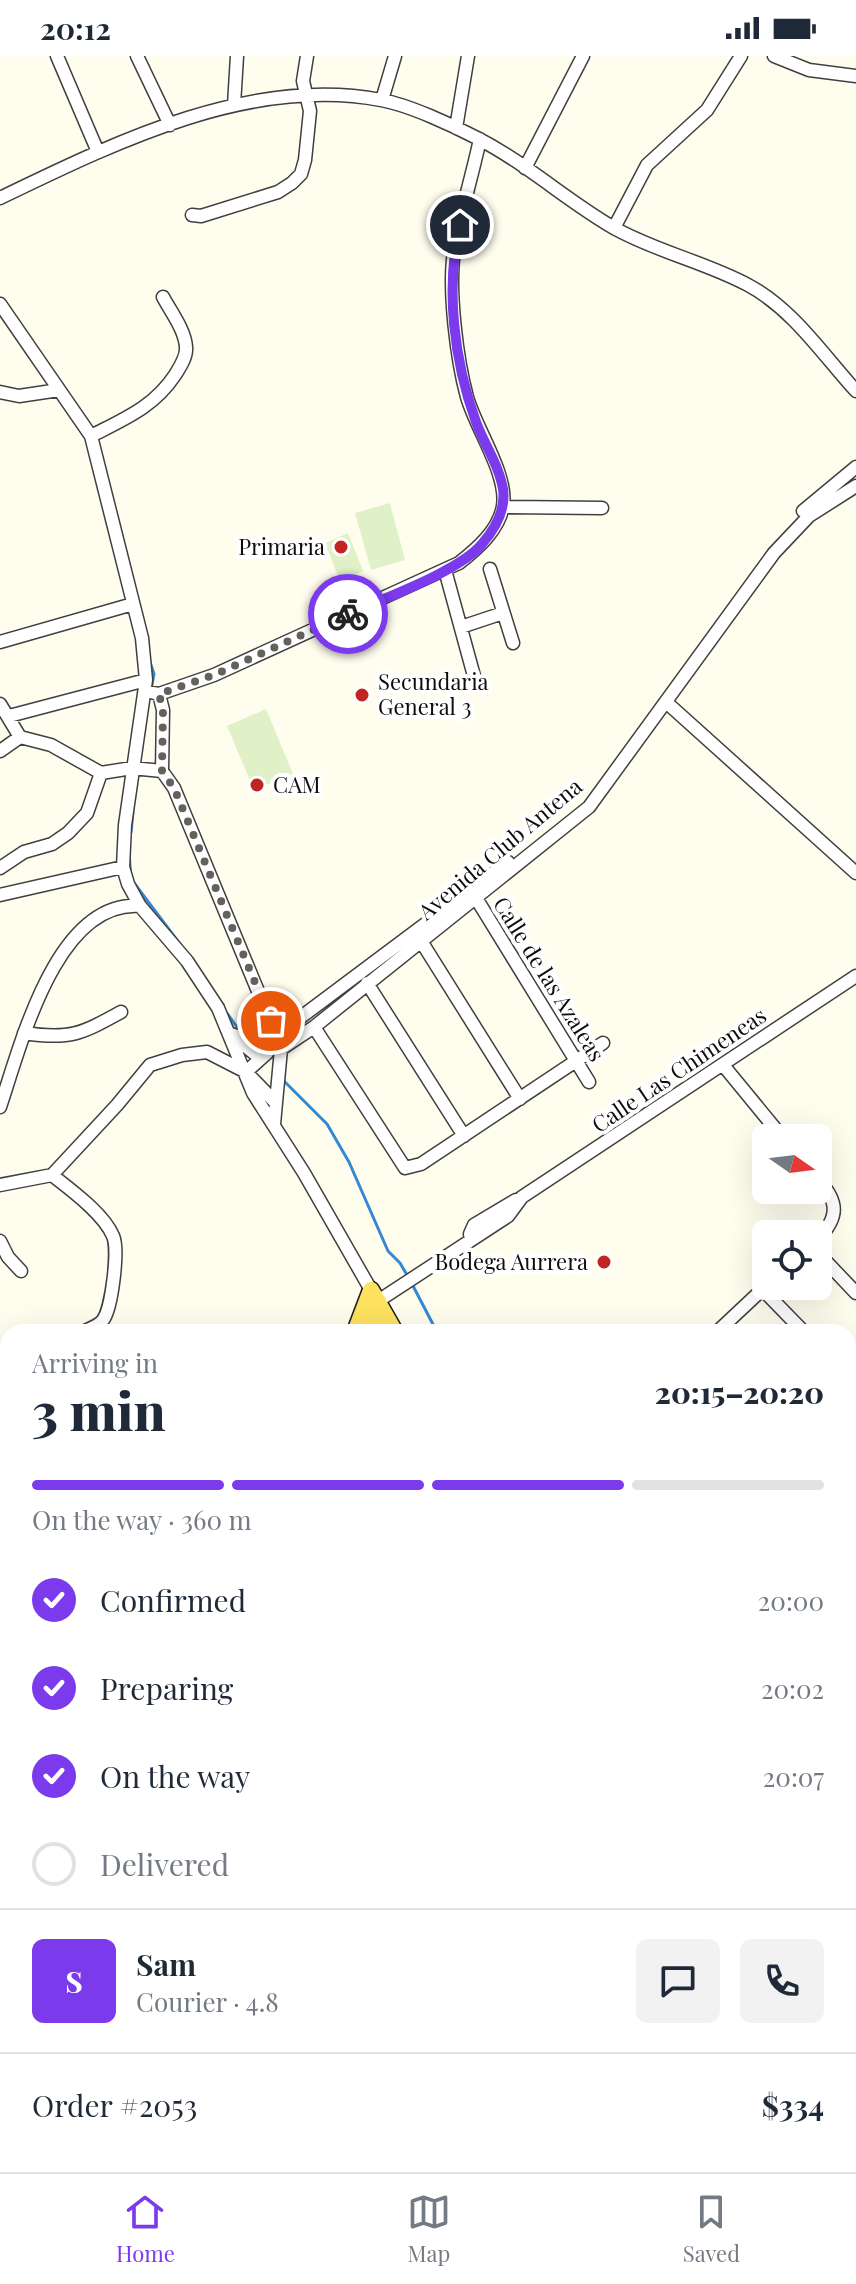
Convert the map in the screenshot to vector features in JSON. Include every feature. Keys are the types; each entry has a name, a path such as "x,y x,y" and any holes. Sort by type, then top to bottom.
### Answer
{"main road":[{"path":"359,1324 375,1296"},
{"path":"372,1324 375,1296"},
{"path":"375,1296 391,1324"},
{"path":"0,2043 0,2056"}],"street":[{"path":"57,56 98,152"},
{"path":"137,56 170,125"},
{"path":"234,105 237,56"},
{"path":"192,215 201,216 278,192 301,174 310,111 303,81 307,56"},
{"path":"382,100 395,56"},
{"path":"456,128 468,56"},
{"path":"525,168 583,56"},
{"path":"614,228 647,165 707,110 741,56"},
{"path":"774,56 809,70 856,76"},
{"path":"0,198 98,152 234,105 306,94 382,100 480,139 614,228 724,273 761,293 803,330 856,391"},
{"path":"159,694 214,675 445,570 481,546 503,507 503,488 467,398 452,275 454,253 480,139"},
{"path":"91,436 155,400 180,367 186,355 186,345 163,297"},
{"path":"0,304 91,436 142,638 146,685 132,768 123,867 128,884 140,906 203,983 236,1036 244,1045 263,1055"},
{"path":"0,392 19,396 59,390"},
{"name":"Avenida Club Antena","path":"246,1072 277,1035 585,803 783,532 804,510 856,467"},
{"name":"Avenida Club Antena","path":"263,1055 281,1049 314,1027 589,807 774,553 809,516 856,486"},
{"path":"503,507 602,508"},
{"path":"490,569 513,643"},
{"path":"445,570 474,676"},
{"path":"0,642 133,604"},
{"path":"461,627 503,613"},
{"path":"9,716 146,685 159,694 163,710 162,771 174,788 281,1049 274,1124"},
{"path":"666,702 856,873"},
{"path":"0,704 20,737 51,745 101,773 132,768 162,771"},
{"path":"0,751 20,737"},
{"path":"0,868 24,852 52,844 68,833 87,813 101,773"},
{"path":"0,895 123,867"},
{"name":"Calle de las Azaleas","path":"476,898 589,1082"},
{"path":"0,1107 24,1033 44,987 65,950 95,916 125,905 140,906"},
{"path":"421,941 520,1099"},
{"name":"Calle Las Chimeneas","path":"375,1296 508,1216 522,1197 856,976"},
{"path":"367,983 464,1136"},
{"path":"24,1033 67,1036 81,1033 121,1012"},
{"path":"236,1036 264,1034 271,1021"},
{"path":"314,1027 405,1168 421,1164 603,1043"},
{"path":"236,1036 253,1093 375,1296"},
{"path":"0,1185 52,1175 150,1065 201,1051 246,1072 275,1102"},
{"path":"723,1065 771,1124"},
{"path":"52,1175 79,1197 112,1233 115,1248 109,1309 99,1324"},
{"path":"832,1198 835,1212 832,1221"},
{"path":"0,1241 8,1257 21,1271"},
{"path":"832,1268 856,1293"},
{"path":"726,1324 752,1299"},
{"path":"775,1300 797,1324"}],"green space":[{"path":"390,503 405,560 371,570 355,513"},
{"path":"348,533 363,571 340,581 325,543"},
{"path":"266,709 293,774 254,790 227,726"}],"waterway":[{"path":"150,662 154,674 151,690"},
{"path":"131,832 133,812"},
{"path":"129,852 131,879 180,944"},
{"path":"227,1013 241,1033"},
{"path":"282,1079 327,1124 349,1162 388,1251 407,1275"},
{"path":"411,1282 433,1324"}],"way so far":[{"path":"271,1021 174,788 162,771 163,710 159,694 214,675 348,614"}],"place":[{"name":"Primaria","path":"341,547"},
{"name":"Secundaria General 3","path":"362,695"},
{"name":"CAM","path":"257,785"},
{"name":"Bodega Aurrera","path":"604,1262"}],"route":[{"path":"348,614 459,563 481,546 503,507 503,488 467,398 459,362 452,275 460,225"}]}
